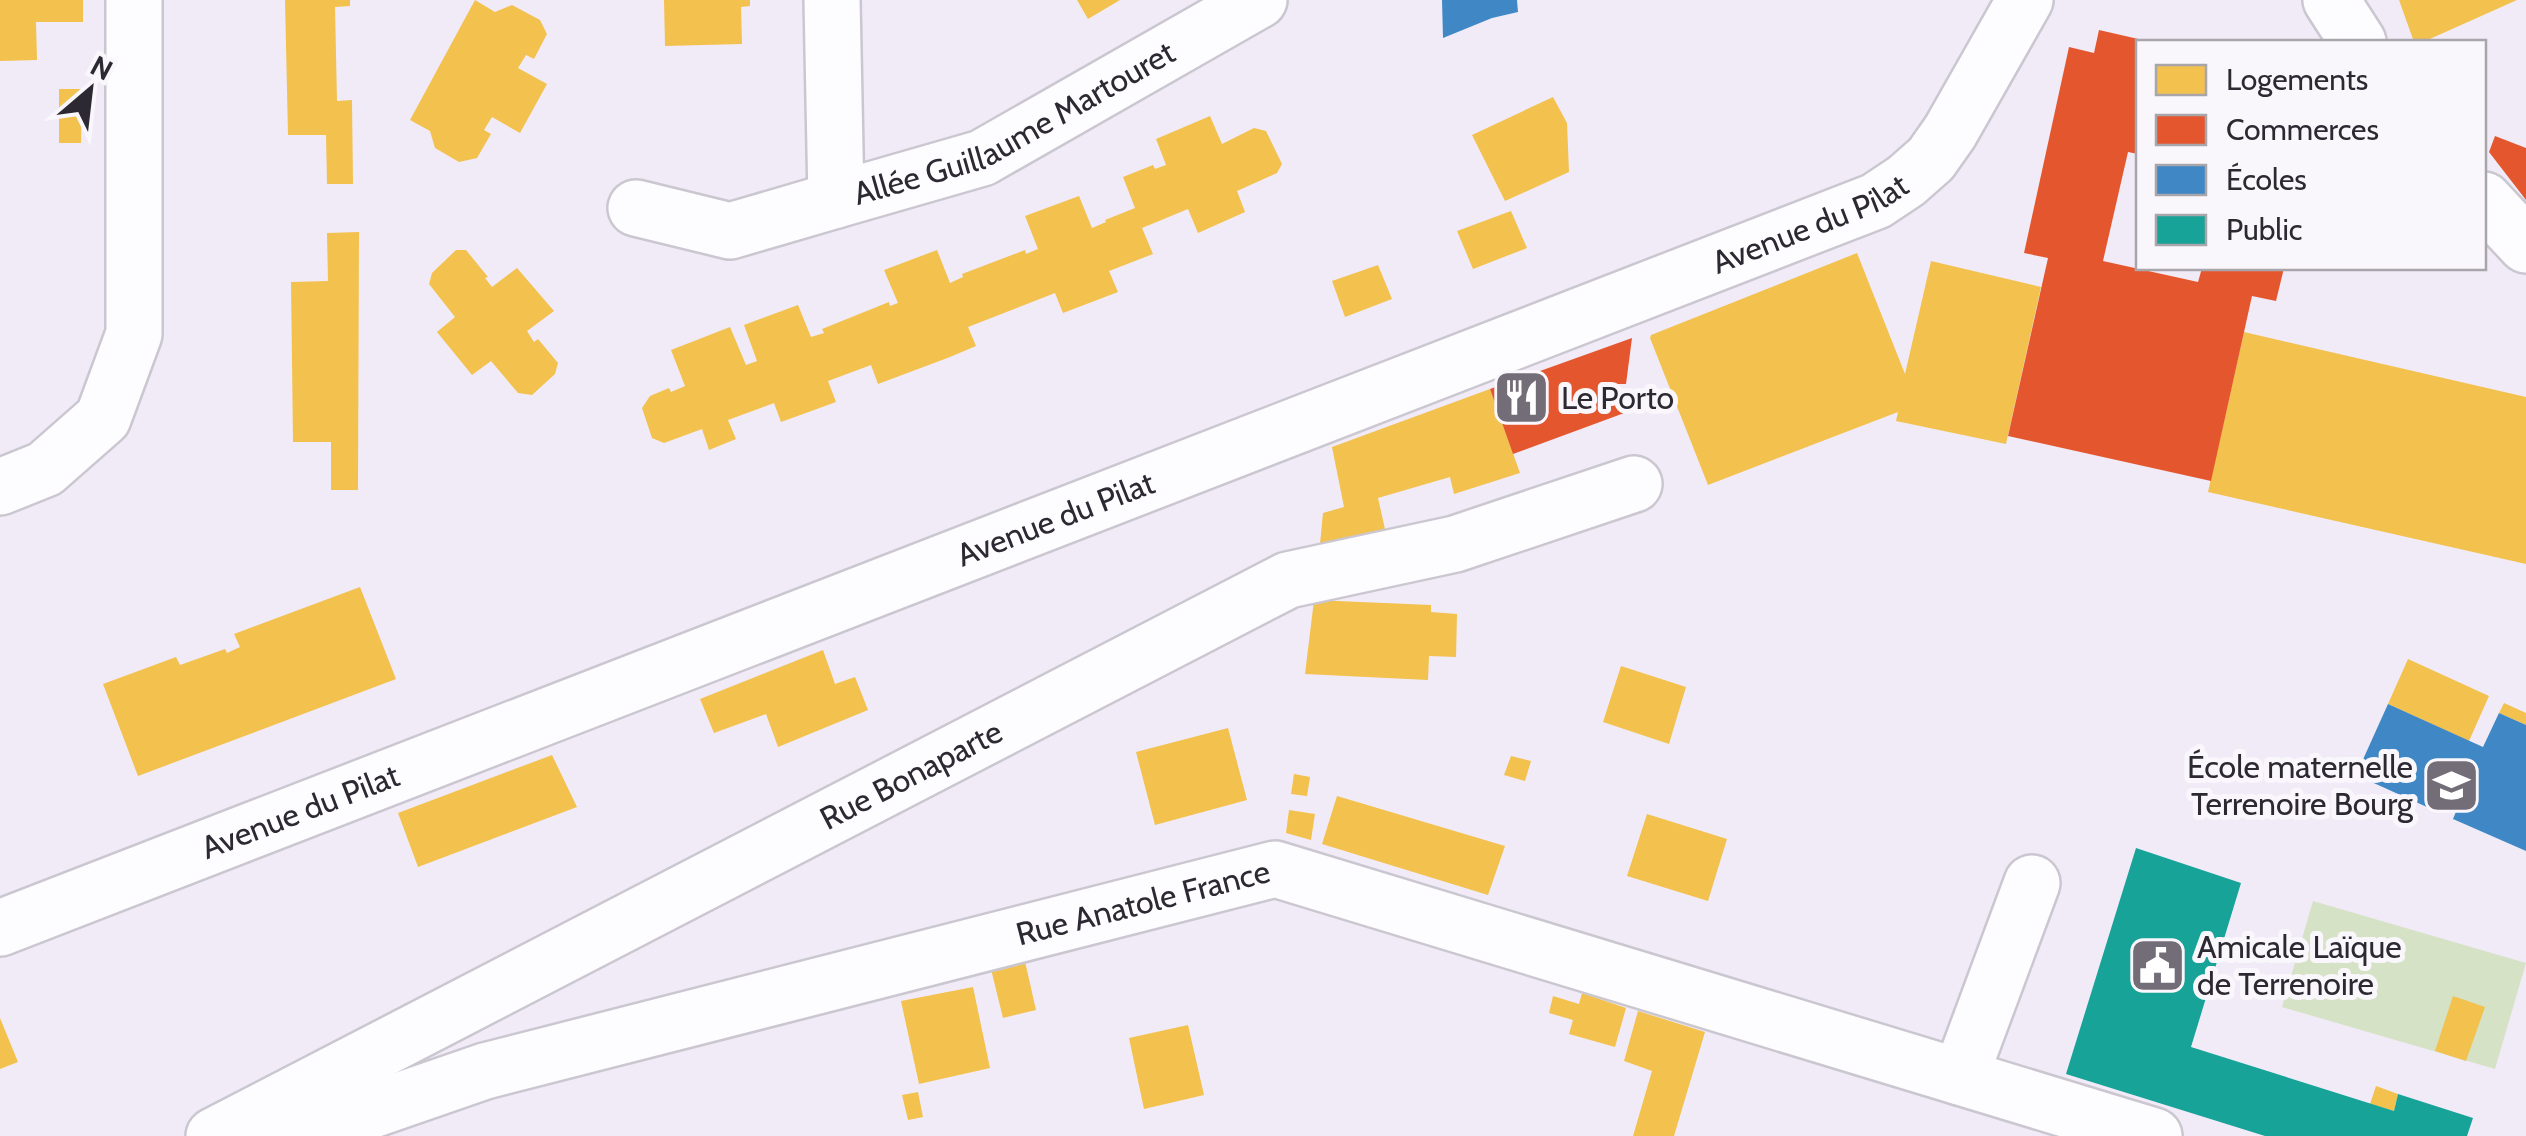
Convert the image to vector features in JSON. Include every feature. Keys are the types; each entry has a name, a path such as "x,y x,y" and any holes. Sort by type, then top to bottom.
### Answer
{"street":[{"path":"0,487 44,468 102,418 134,334 134,0"},
{"name":"Allée Guillaume Martouret","path":"832,0 836,200 982,158 1259,0"},
{"name":"Avenue du Pilat","path":"0,928 1876,201 1906,182 1931,159 2025,0"},
{"path":"2331,0 2357,40"},
{"path":"636,208 730,231 836,200"},
{"path":"2486,202 2526,246"},
{"name":"Rue Bonaparte","path":"214,1136 1288,580 1455,544 1634,484"},
{"name":"Rue Anatole France","path":"297,1136 485,1071 1276,868 2154,1136"},
{"path":"1960,1077 2032,884"}],"green space":[{"path":"2313,901 2526,963 2495,1069 2282,1007"}],"building: Logements":[{"path":"0,0 83,0 83,22 36,22 37,60 0,61"},
{"path":"285,0 350,0 350,6 335,7 337,101 352,100 353,184 327,184 326,135 288,135"},
{"path":"475,0 495,12 512,5 540,20 547,34 534,59 526,55 518,68 547,84 520,133 492,117 484,130 491,134 477,158 459,162 435,148 430,131 410,120"},
{"path":"664,0 750,0 750,6 741,7 742,44 665,46"},
{"path":"1077,0 1120,0 1088,19"},
{"path":"2399,0 2517,0 2427,40 2413,40"},
{"path":"59,89 82,89 81,143 59,143"},
{"path":"1553,97 1567,123 1569,172 1505,201 1472,135"},
{"path":"1210,116 1222,144 1254,128 1266,131 1282,164 1277,173 1237,191 1245,212 1198,233 1188,209 1142,228 1153,254 1109,271 1118,292 1063,313 1055,293 968,327 976,346 950,357 878,384 871,365 828,381 836,402 781,422 774,403 728,420 736,439 709,450 702,429 664,443 652,438 642,408 650,396 685,386 671,350 730,327 746,365 757,361 744,325 798,305 811,337 824,333 822,329 889,302 890,306 898,303 884,270 937,250 950,283 962,274 1025,250 1026,254 1038,249 1025,216 1079,196 1092,228 1106,222 1135,208 1123,177 1153,165 1155,169 1166,165 1156,139"},
{"path":"1511,211 1527,248 1473,269 1457,231"},
{"path":"359,232 358,490 331,490 331,442 293,442 291,282 328,281 327,233"},
{"path":"456,250 466,250 492,287 517,268 554,311 527,331 558,363 555,374 532,395 518,393 491,361 472,375 437,332 455,317 429,284 432,273"},
{"path":"1857,253 1905,374 1931,261 2041,287 2006,444 1896,421 1898,412 1708,485 1651,335"},
{"path":"1378,265 1392,299 1345,317 1332,281"},
{"path":"2244,332 2526,397 2526,564 2208,492"},
{"path":"1490,389 1520,473 1454,494 1450,477 1378,498 1387,538 1319,554 1323,513 1344,507 1332,447"},
{"path":"360,587 396,679 138,776 103,684 176,657 180,665 225,649 227,653 240,647 234,634"},
{"path":"1314,600 1431,605 1431,612 1457,614 1456,657 1429,656 1428,680 1305,674"},
{"path":"823,650 835,684 855,677 868,710 778,747 766,714 714,733 700,699"},
{"path":"2408,659 2489,696 2469,741 2388,704"},
{"path":"1621,666 1686,687 1669,744 1603,722"},
{"path":"2504,703 2526,713 2526,725 2499,713"},
{"path":"1228,728 1247,800 1155,825 1136,752"},
{"path":"552,755 577,807 418,867 398,813"},
{"path":"1511,756 1531,761 1525,781 1504,775"},
{"path":"1294,774 1310,777 1307,796 1291,794"},
{"path":"1337,796 1505,846 1488,895 1322,844"},
{"path":"1289,810 1315,814 1311,840 1286,833"},
{"path":"1647,814 1727,839 1708,901 1627,876"},
{"path":"1024,957 1036,1010 1003,1018 990,965"},
{"path":"973,987 990,1068 919,1084 901,1001"},
{"path":"1582,993 1626,1008 1615,1047 1569,1034 1573,1020 1549,1013 1553,996 1579,1004"},
{"path":"2453,996 2485,1007 2466,1061 2435,1051"},
{"path":"1638,1011 1705,1032 1674,1136 1633,1136 1652,1071 1624,1061"},
{"path":"0,1018 18,1062 0,1069"},
{"path":"1188,1025 1204,1095 1144,1109 1129,1038"},
{"path":"2376,1086 2398,1094 2394,1111 2370,1104"},
{"path":"918,1092 923,1117 908,1120 902,1095"}],"building: Commerces":[{"path":"2099,30 2143,40 2136,40 2136,154 2128,152 2103,261 2198,282 2201,270 2284,270 2276,301 2252,296 2211,481 2008,436 2048,258 2024,253 2069,47 2094,53"},
{"path":"2495,136 2526,148 2526,200 2489,152"},
{"path":"1632,338 1626,384 1617,384 1627,412 1513,454 1490,389"}],"building: Écoles":[{"path":"1442,0 1517,0 1518,12 1443,38"},
{"name":"École maternelle Terrenoire Bourg","path":"2388,704 2483,747 2499,713 2526,725 2526,851 2453,819 2460,802 2445,795 2438,812 2356,775"}],"building: Public":[{"name":"Amicale Laïque de Terrenoire","path":"2136,848 2241,883 2191,1047 2394,1111 2398,1094 2473,1118 2467,1136 2265,1136 2066,1074"}],"place":[{"name":"Le Porto","path":"1522,398"},
{"name":"École maternelle Terrenoire Bourg","path":"2452,785"},
{"name":"Amicale Laïque de Terrenoire","path":"2158,965"}]}
